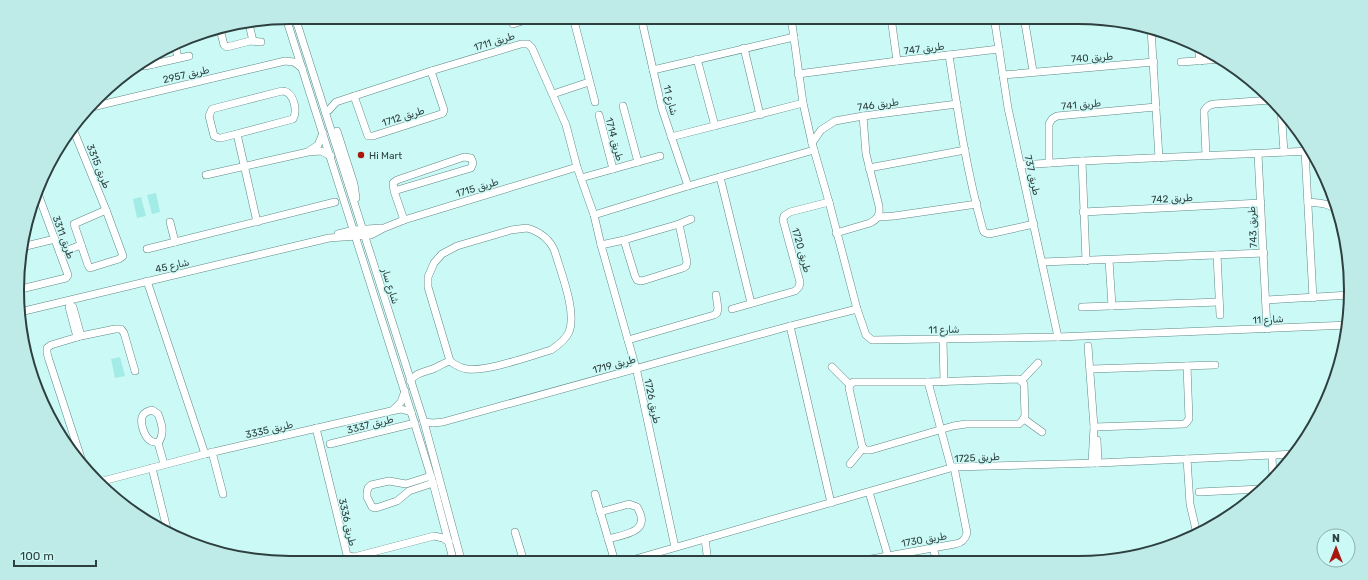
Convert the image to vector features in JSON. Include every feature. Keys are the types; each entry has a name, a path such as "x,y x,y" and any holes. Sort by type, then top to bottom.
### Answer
{"street":[{"name":"شارع سار","path":"288,24 405,390 452,556"},
{"name":"شارع سار","path":"297,24 424,422 460,556"},
{"path":"575,24 595,102"},
{"name":"شارع 11","path":"643,24 662,109 688,186"},
{"name":"شارع 11","path":"792,24 803,104 813,146 857,309 866,335 872,340 1058,337 1342,325"},
{"name":"طريق 747","path":"892,24 897,62 999,50"},
{"name":"طريق 737","path":"995,24 1008,108 1043,262 1058,337"},
{"path":"1025,24 1033,72"},
{"path":"250,27 253,41"},
{"path":"221,33 224,45 226,47 253,41 261,42"},
{"path":"1151,34 1159,158"},
{"path":"653,70 794,37"},
{"path":"285,61 291,55 295,44"},
{"name":"طريق 1711","path":"336,102 431,71 528,44 532,48 566,125 577,166 594,215"},
{"path":"744,48 760,115"},
{"path":"176,49 178,58"},
{"path":"1199,53 1200,61"},
{"path":"148,65 189,56"},
{"path":"950,56 956,104 983,230 986,234 1034,224"},
{"path":"697,59 715,126"},
{"path":"1181,62 1211,60"},
{"path":"285,61 294,62 303,69"},
{"name":"طريق 2957","path":"99,105 285,61"},
{"path":"798,74 897,62"},
{"name":"طريق 740","path":"1003,75 1154,62"},
{"name":"طريق 1712","path":"354,96 368,136 373,136 433,117 443,113 444,110 431,71"},
{"path":"315,77 321,84 354,184 357,210"},
{"path":"553,94 589,82"},
{"path":"282,91 286,91 292,96 296,114 293,120 237,134 219,138 214,136 209,112 212,109 282,91"},
{"path":"326,98 330,101 336,102"},
{"path":"1206,155 1204,111 1206,107 1214,104 1264,101"},
{"path":"329,110 336,102"},
{"path":"671,137 803,104"},
{"name":"طريق 746","path":"813,146 821,130 835,122 863,116 956,104"},
{"path":"623,106 638,162"},
{"name":"طريق 741","path":"1049,163 1049,124 1052,119 1057,116 1156,107"},
{"name":"طريق 1714","path":"599,115 613,169"},
{"path":"863,116 865,144 869,168 879,206 879,217"},
{"path":"1282,119 1284,152"},
{"path":"308,152 318,145 323,133"},
{"name":"طريق 3315","path":"75,134 106,210 122,256 90,268 88,267 74,224 106,210"},
{"path":"237,134 257,222"},
{"path":"594,215 720,177 813,146"},
{"path":"869,168 965,150"},
{"path":"206,175 308,152 321,151 330,156"},
{"path":"1020,165 1304,151"},
{"name":"طريق 743","path":"1258,154 1267,329"},
{"path":"581,178 660,156"},
{"path":"394,191 471,168 473,163 471,158 464,157 396,180 393,183 394,191 404,220"},
{"path":"1308,157 1308,202 1313,298"},
{"path":"1082,161 1086,261"},
{"name":"طريق 1715","path":"364,232 372,229 384,228 404,220 577,166"},
{"path":"720,177 751,303"},
{"name":"طريق 3311","path":"24,288 66,278 68,275 39,201"},
{"path":"147,249 335,202"},
{"name":"طريق 1720","path":"732,309 795,291 799,288 800,282 783,220 784,216 790,212 829,202"},
{"path":"1308,202 1324,203 1330,205"},
{"name":"طريق 742","path":"1083,212 1261,203"},
{"path":"836,233 870,223 879,217 898,216 977,204"},
{"name":"طريق 1726","path":"594,215 636,369 675,547"},
{"path":"601,245 624,240 691,219"},
{"path":"170,222 175,242"},
{"path":"624,240 635,279 642,281 686,266 687,262 679,224"},
{"path":"527,228 539,232 546,237 555,252 571,307 570,324 567,334 559,344 551,350 492,367 466,369 457,366 450,361 428,287 429,273 436,260 446,252 458,246 513,229 527,228"},
{"name":"شارع 45","path":"25,311 69,303 147,281 354,232 364,232"},
{"path":"28,246 55,239"},
{"path":"60,253 81,245"},
{"path":"1043,262 1264,253"},
{"path":"1216,255 1220,315"},
{"path":"1109,260 1112,306"},
{"path":"147,281 205,454"},
{"path":"628,340 717,314 718,308 716,295"},
{"path":"1266,300 1344,296"},
{"path":"1082,307 1220,302"},
{"path":"69,303 79,337"},
{"name":"طريق 1719","path":"424,422 443,422 790,326 857,309"},
{"path":"790,326 831,502"},
{"path":"79,452 46,350 51,345 79,337 121,329 124,333 135,371"},
{"path":"943,340 944,382"},
{"path":"1088,346 1091,369 1095,463"},
{"path":"410,381 417,374 450,361"},
{"path":"1021,381 1038,363"},
{"path":"406,368 415,369 433,364 441,364"},
{"path":"1094,426 1182,424 1187,422 1189,419 1187,366"},
{"path":"1091,369 1215,366"},
{"path":"832,367 850,385"},
{"path":"1015,379 1024,384 1024,419 1019,424 960,424 871,450 863,448 849,392 850,385 853,382 944,382 1015,379"},
{"name":"طريق 1730","path":"888,556 961,543 965,539 967,533 953,467 928,382"},
{"path":"391,411 401,402 405,390"},
{"name":"طريق 3335","path":"105,480 212,452 391,411 401,409 411,412"},
{"path":"1024,419 1042,432"},
{"name":"طريق 3337","path":"330,444 414,422"},
{"name":"طريق 1719","path":"428,436 434,428 443,422"},
{"name":"طريق 3336","path":"316,428 345,552 351,556"},
{"path":"158,443 164,464"},
{"path":"850,464 863,448"},
{"path":"212,452 223,494"},
{"name":"طريق 1725","path":"645,556 953,467 1095,463 1287,455"},
{"path":"1272,456 1273,471"},
{"path":"1187,459 1190,504 1196,529"},
{"path":"152,468 166,525"},
{"path":"432,480 409,491 397,501 376,508 372,506 367,497 368,488 371,485 389,481 406,484 432,480"},
{"path":"1199,492 1254,489"},
{"path":"869,492 888,556"},
{"path":"595,494 612,556"},
{"path":"600,512 629,504 636,507 641,516 640,526 637,530 608,539"},
{"path":"444,524 434,536 443,538 449,542"},
{"path":"516,532 522,556"},
{"name":"طريق 3336","path":"357,556 434,536"},
{"path":"705,539 707,556"},
{"path":"933,548 935,556"}],"shaded area":[{"path":"156,193 160,212 152,214 147,195"},
{"path":"141,197 146,216 137,218 133,199"},
{"path":"120,357 125,376 115,378 111,359"}],"place":[{"name":"Hi Mart","path":"361,155"}]}
